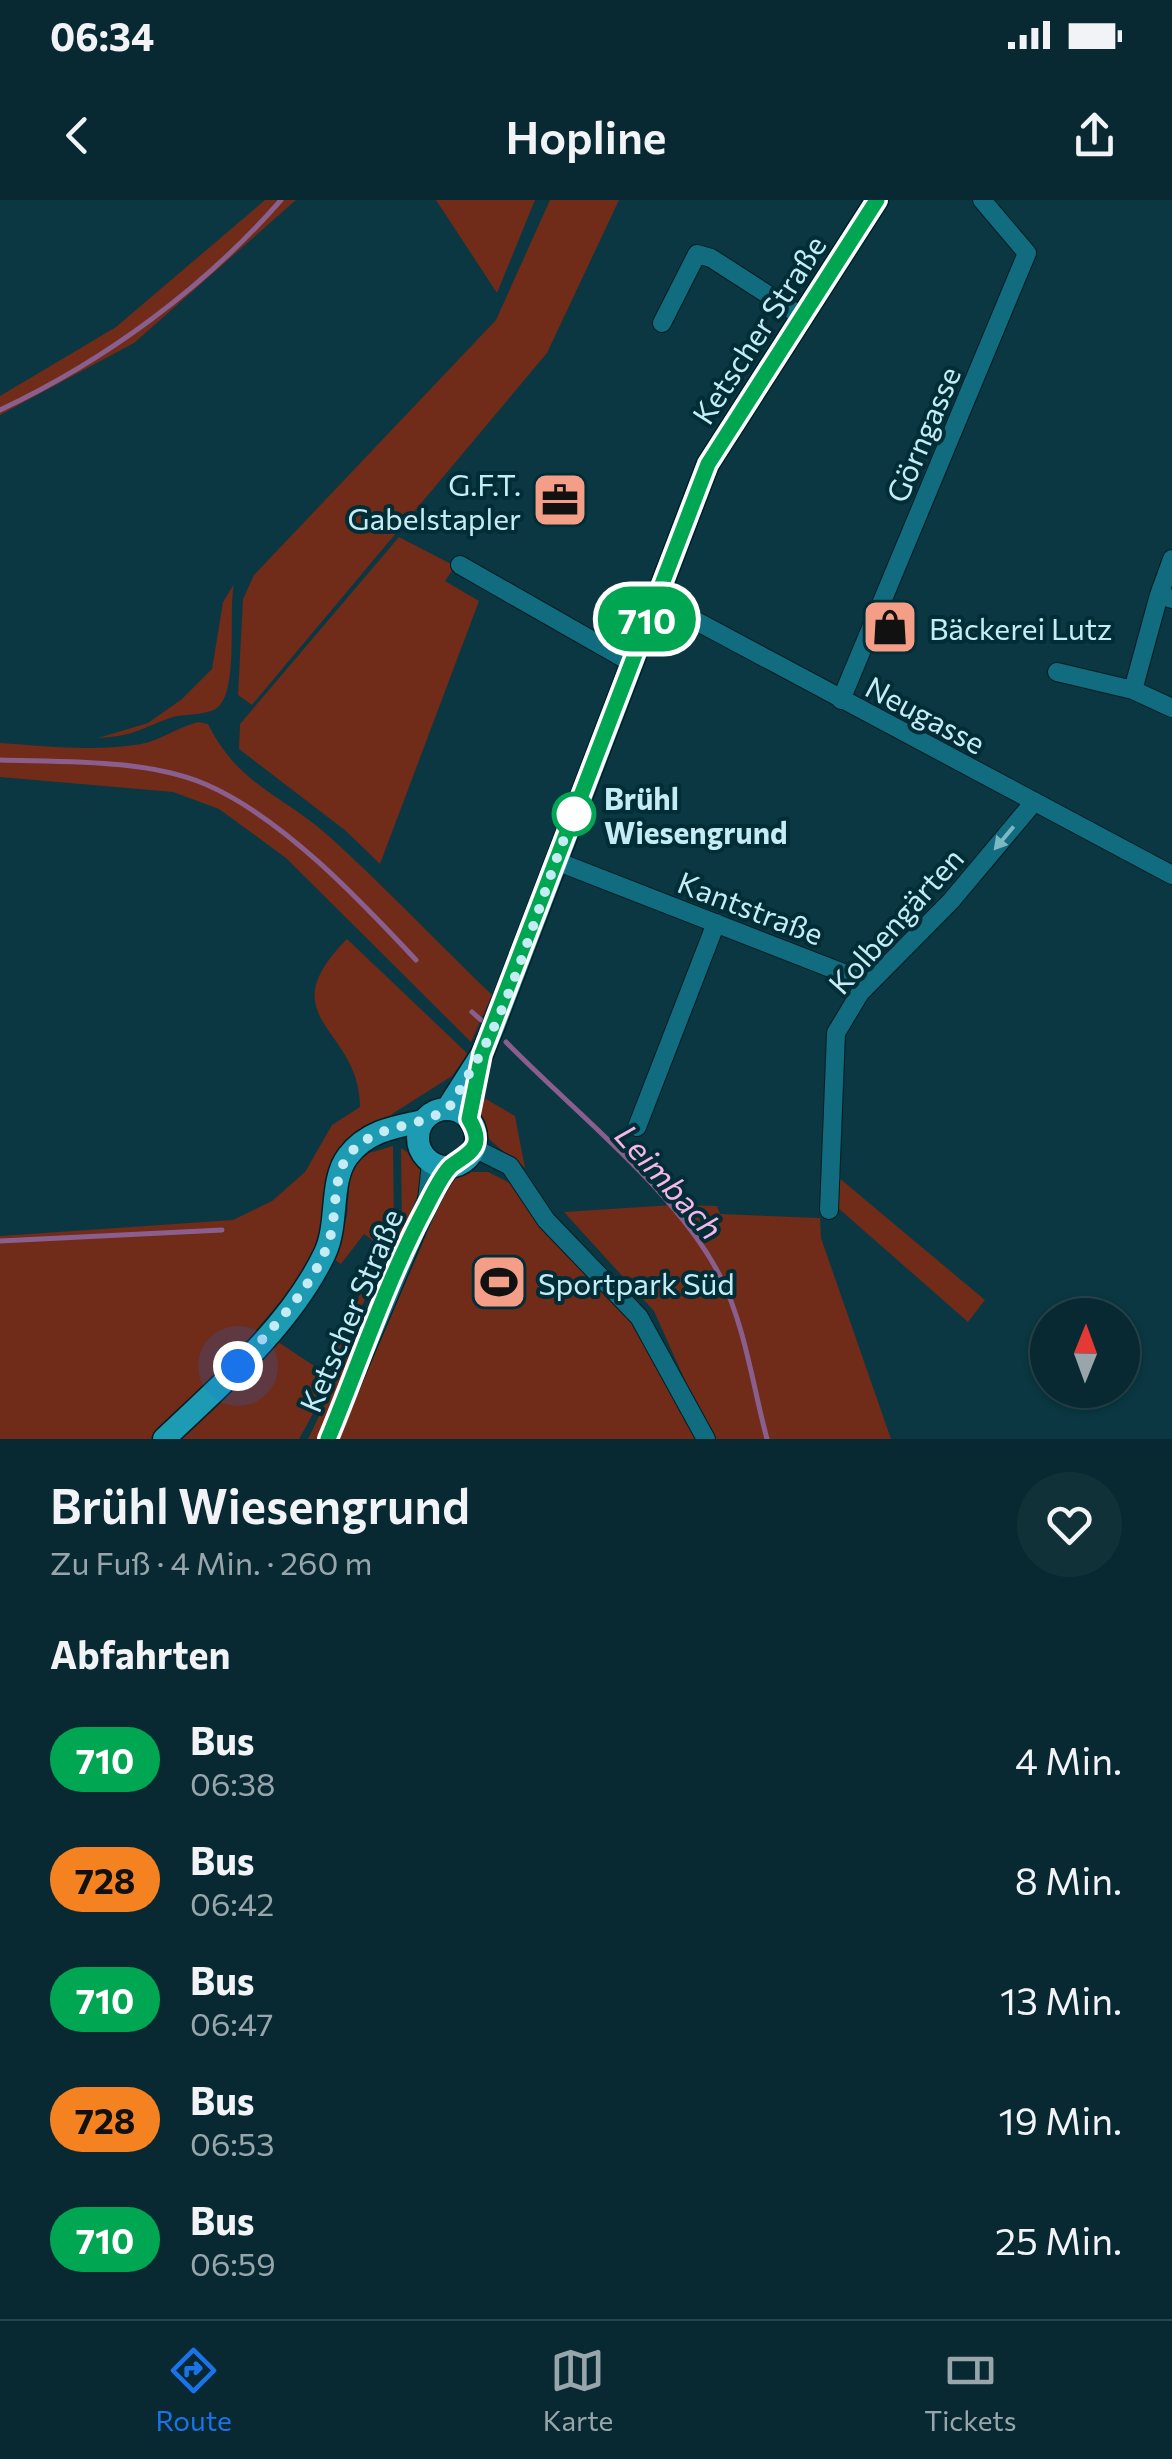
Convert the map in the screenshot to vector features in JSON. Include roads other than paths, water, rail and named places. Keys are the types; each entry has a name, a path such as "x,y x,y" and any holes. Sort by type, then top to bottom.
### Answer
{"main road":[{"name":"Ketscher Straße","path":"458,1114 708,464 877,200"},
{"path":"164,1439 238,1366 307,1286 333,1231 343,1164 362,1143 380,1130 431,1149 468,1157 474,1148 474,1128 458,1114 431,1149"}],"street":[{"name":"Görngasse","path":"841,700 1027,254 982,200"},
{"path":"662,323 697,254 711,258 801,316"},
{"path":"1132,690 1166,597 1172,560"},
{"path":"460,565 630,662"},
{"name":"Neugasse","path":"655,599 1172,875"},
{"path":"1057,672 1132,690 1172,708"},
{"name":"Kolbengärten","path":"829,1210 836,1033 870,983 974,874 1034,802"},
{"name":"Kantstraße","path":"556,861 870,983"},
{"path":"637,1127 716,923"},
{"path":"474,1148 510,1166 546,1220 638,1317 706,1439"},
{"name":"Ketscher Straße","path":"328,1439 427,1205 431,1149"}],"waterway":[{"path":"0,410 78,368 151,319 220,263 281,200"},
{"path":"0,760 131,766 205,784 291,838 416,960"},
{"name":"Leimbach","path":"472,1012 481,1020"},
{"name":"Leimbach","path":"506,1042 652,1184 702,1246 721,1278 736,1316 767,1439"},
{"path":"0,1241 222,1230"}],"place":[{"name":"G.F.T. Gabelstapler","path":"560,500"},
{"name":"Bäckerei Lutz","path":"890,627"},
{"name":"Brühl Wiesengrund","path":"574,814"},
{"name":"Sportpark Süd","path":"499,1282"}]}
